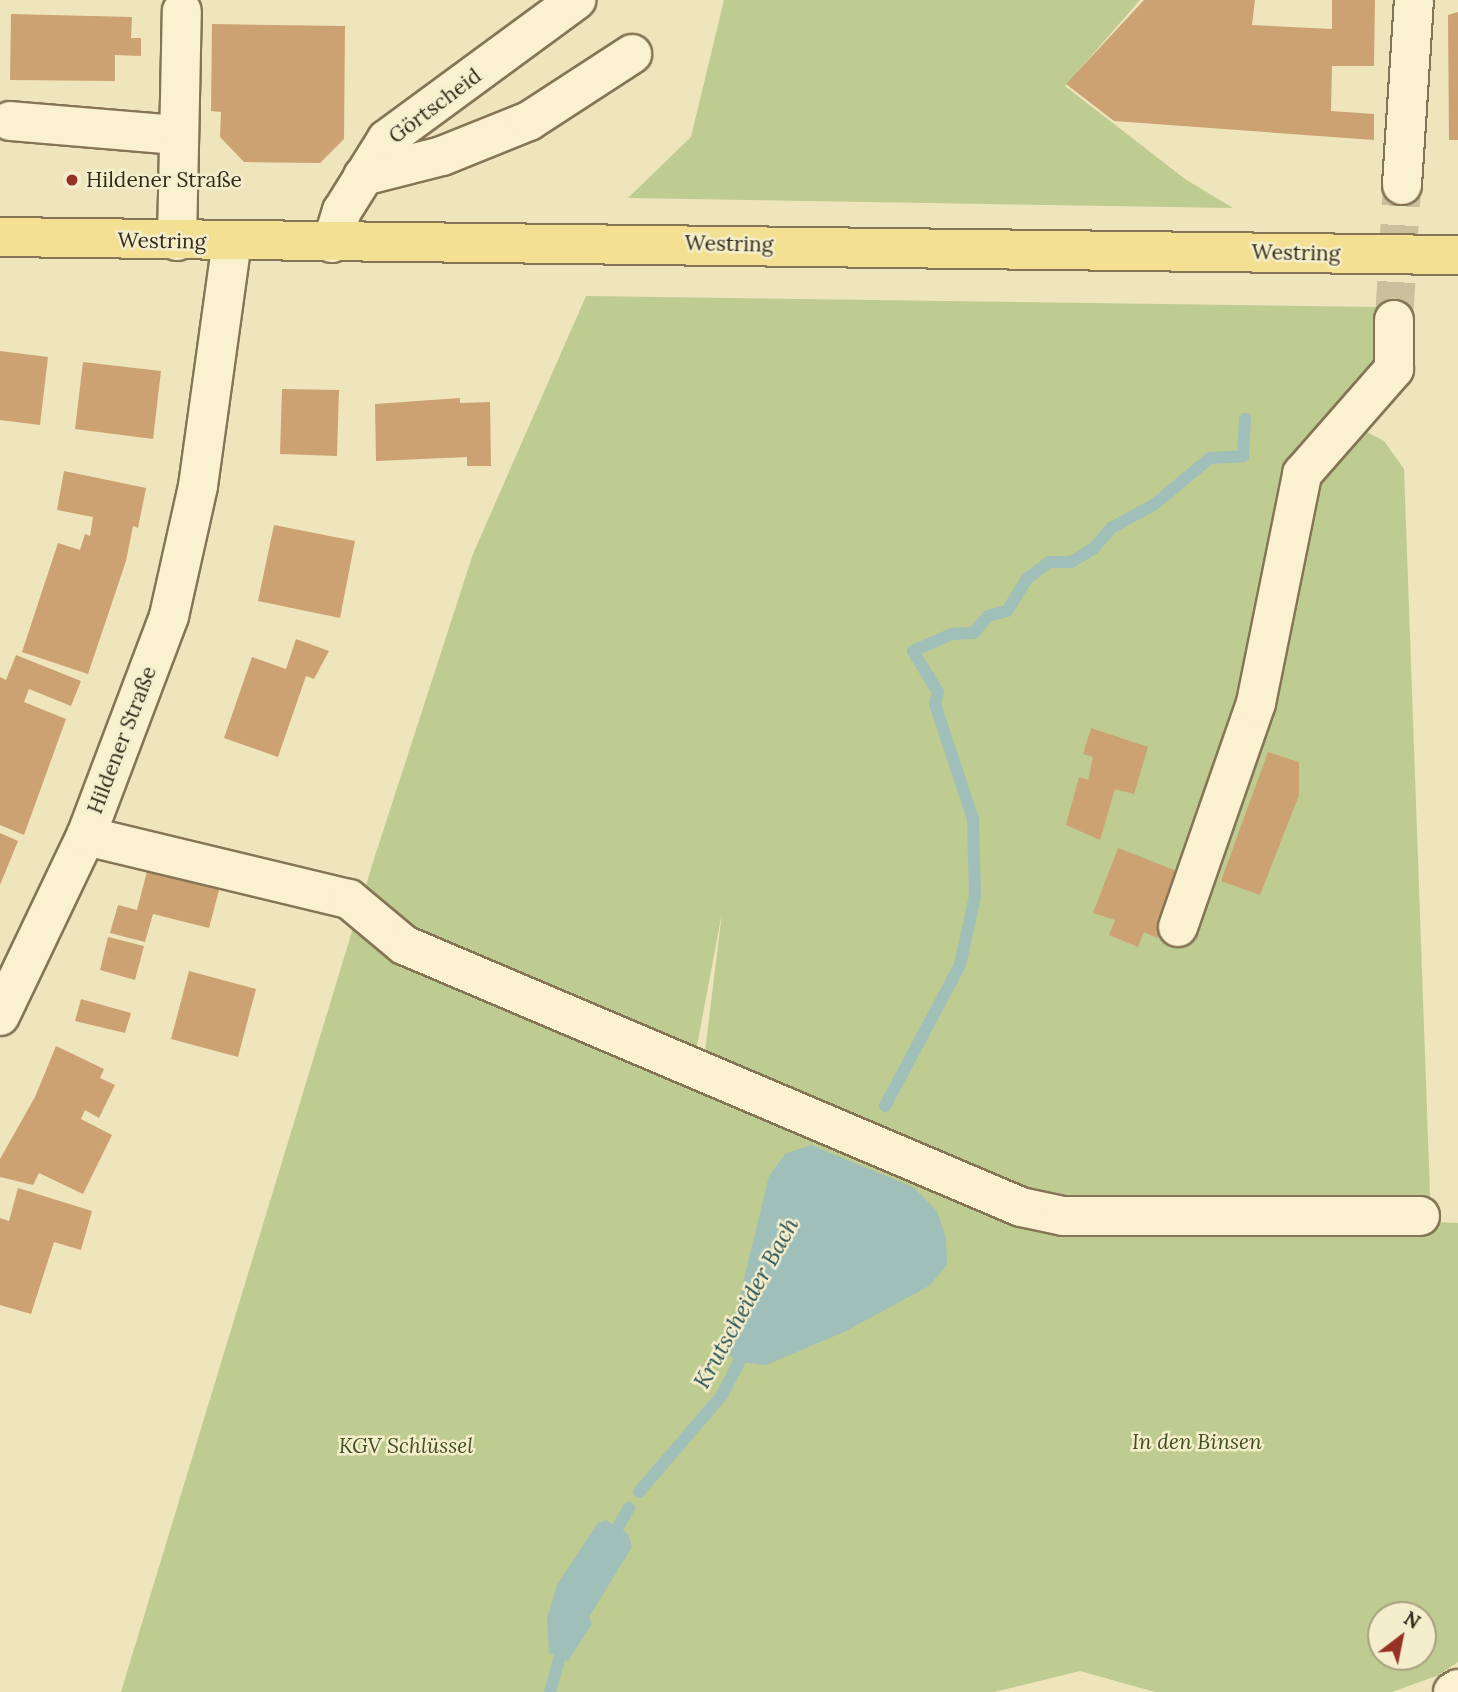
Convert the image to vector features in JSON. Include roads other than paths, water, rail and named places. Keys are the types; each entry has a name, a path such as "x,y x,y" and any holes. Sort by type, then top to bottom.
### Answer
{"main road":[{"name":"Westring","path":"0,237 332,243 617,242 1458,255"}],"street":[{"name":"Görtscheid","path":"332,243 342,211 387,139 576,0"},
{"path":"1402,185 1414,0"},
{"path":"177,241 182,11"},
{"path":"363,176 442,156 529,121 632,54"},
{"path":"10,121 178,135"},
{"name":"Hildener Straße","path":"0,1016 13,956 86,836 169,616 198,486 232,242"},
{"path":"1178,927 1256,703 1302,474 1394,369 1394,320"},
{"path":"86,836 349,899 404,945 1021,1207 1063,1216 1420,1216"},
{"path":"1453,1692 1458,1689"}],"water":[{"path":"811,1145 913,1187 937,1211 946,1238 947,1265 929,1286 844,1332 766,1365 739,1362 726,1353 769,1176 785,1154"},
{"path":"606,1520 628,1534 632,1547 589,1617 592,1624 568,1661 549,1653 547,1619 557,1585 597,1524"}],"waterway":[{"name":"Krutscheider Bach","path":"885,1106 960,965 975,896 973,819 935,704 938,692 913,651 952,634 974,633 988,616 1007,611 1028,578 1049,562 1071,562 1093,549 1111,528 1155,504 1210,458 1243,456 1245,419"},
{"name":"Krutscheider Bach","path":"639,1492 722,1395 747,1347"},
{"name":"Krutscheider Bach","path":"611,1539 629,1508"},
{"name":"Krutscheider Bach","path":"550,1692 564,1642"}],"tunnel":[{"path":"1394,320 1402,185"}],"place":[{"name":"Hildener Straße","path":"72,180"}],"park label":[{"name":"In den Binsen","path":"1197,1442"},
{"name":"KGV Schlüssel","path":"406,1446"}]}
